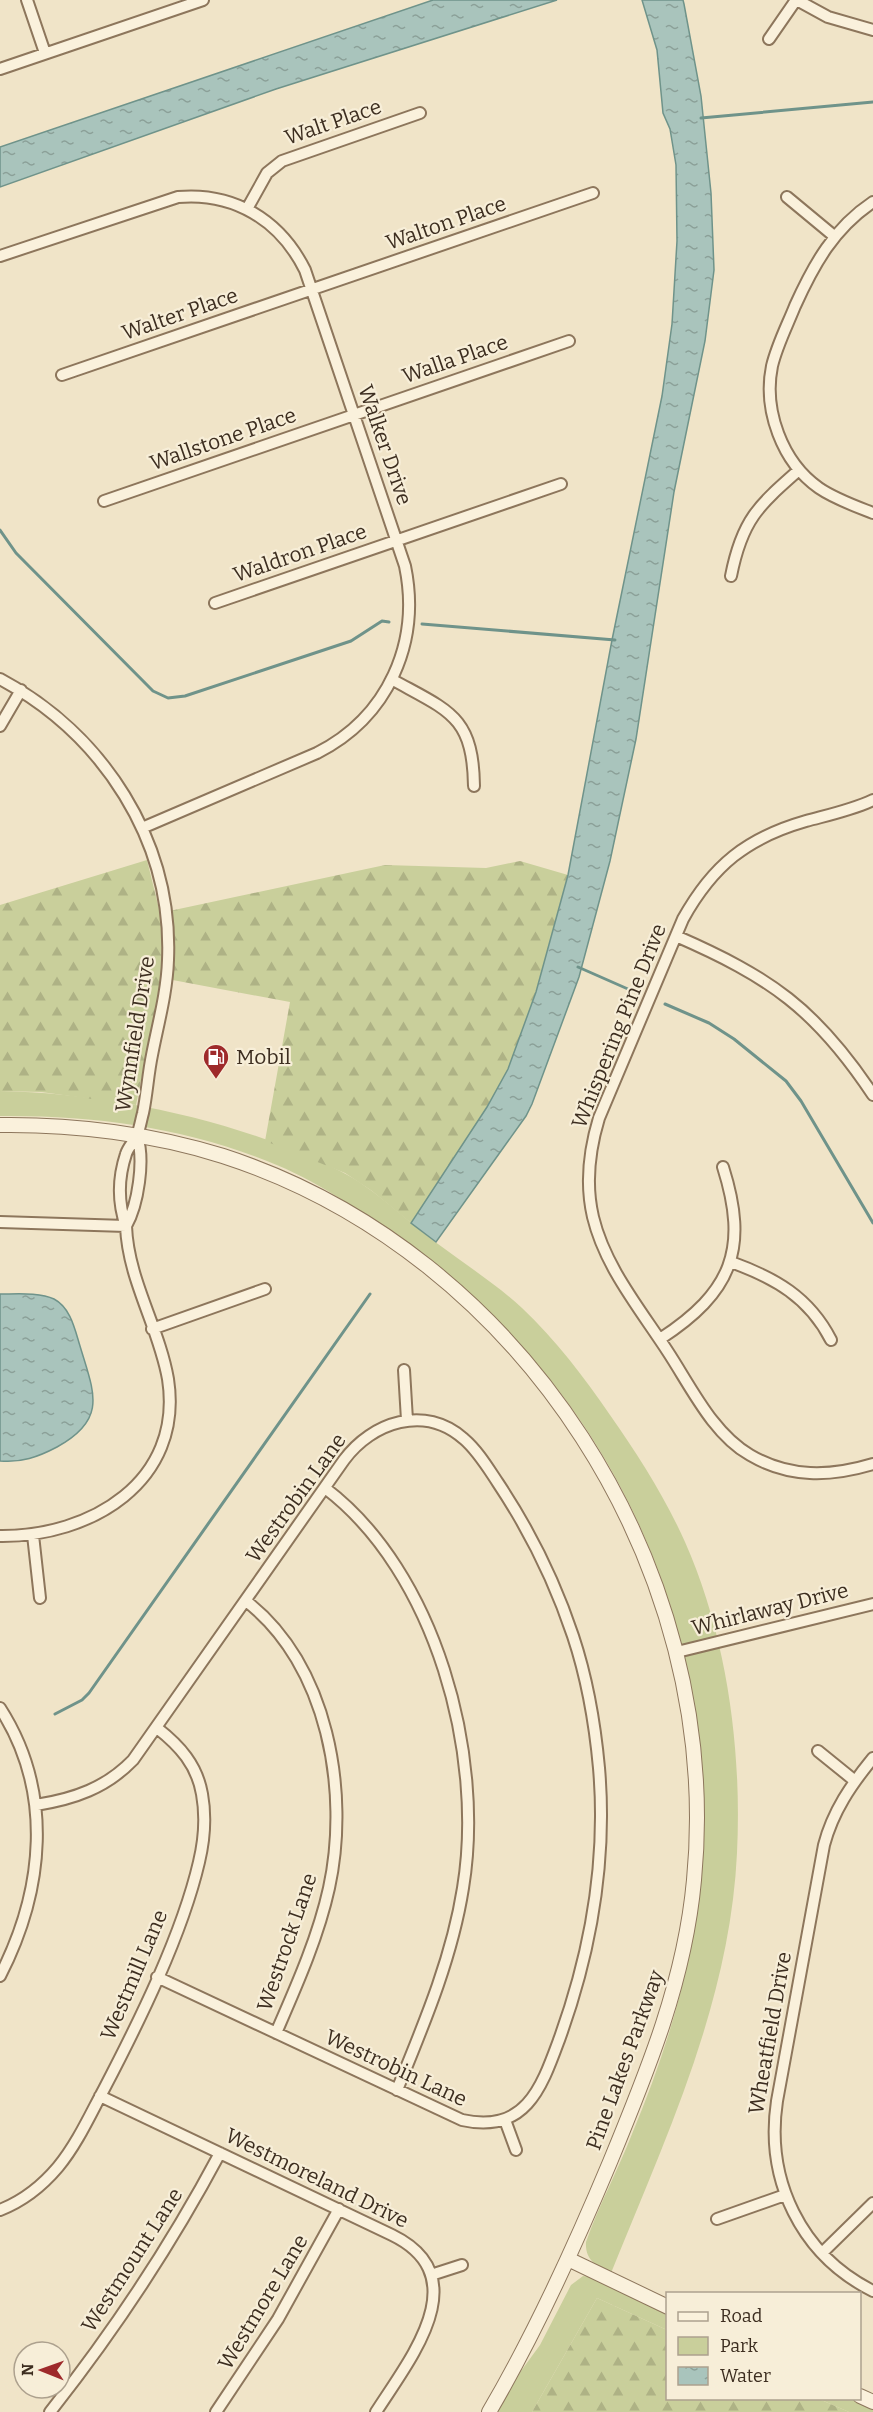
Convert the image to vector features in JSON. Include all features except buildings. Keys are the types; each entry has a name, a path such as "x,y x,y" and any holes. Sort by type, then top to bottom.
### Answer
{"street":[{"path":"27,0 45,53"},
{"path":"0,69 170,5 203,0"},
{"path":"769,39 796,0 828,17 873,30"},
{"name":"Walt Place","path":"247,208 267,173 282,161 420,113"},
{"name":"Walton Place","path":"312,290 593,193"},
{"name":"Walker Drive","path":"0,256 170,199 203,197 247,208 271,224 286,239 300,259 405,566 411,604 405,644 393,680 366,717 338,742 142,828"},
{"path":"787,197 834,236"},
{"path":"873,202 852,217 834,236 806,281 779,343 771,375 770,399 774,422 784,447 799,470 827,493 873,513"},
{"name":"Walter Place","path":"62,375 312,290"},
{"name":"Walla Place","path":"354,415 569,341"},
{"name":"Wallstone Place","path":"104,501 354,415"},
{"path":"731,576 741,538 753,513 799,470"},
{"name":"Waldron Place","path":"215,603 561,484"},
{"name":"Wynnfield Drive","path":"0,680 21,690 52,712 91,748 124,794 142,828 162,887 168,953 165,988 137,1136"},
{"path":"393,680 439,705 460,724 471,745 474,786"},
{"path":"0,726 21,690"},
{"name":"Whispering Pine Drive","path":"873,800 774,832 741,849 719,868 700,890 676,936 599,1118 588,1173 590,1203 604,1249 660,1339 724,1433 750,1455 776,1467 803,1473 830,1474 873,1464"},
{"path":"676,936 735,962 778,989 831,1038 873,1095"},
{"name":"Pine Lakes Parkway","path":"0,1125 30,1125 137,1136 223,1156 264,1171 321,1198 399,1247 482,1316 548,1388 605,1473 648,1563 677,1652 688,1710 696,1791 695,1871 685,1948 674,1993 651,2060 568,2259 522,2353 489,2412"},
{"path":"0,1536 33,1535 62,1530 107,1511 130,1492 153,1462 164,1434 169,1397 166,1371 130,1260 126,1226 120,1204 126,1155 137,1136"},
{"path":"126,1226 136,1202 141,1154 137,1136"},
{"path":"660,1339 705,1304 730,1262 735,1237 735,1210 723,1167"},
{"path":"0,1222 126,1226"},
{"path":"730,1262 773,1278 794,1292 810,1307 831,1340"},
{"path":"152,1329 265,1288"},
{"path":"404,1370 407,1420"},
{"name":"Westrobin Lane","path":"36,1805 74,1797 105,1783 127,1766 157,1728 350,1452 364,1437 387,1424 407,1420 429,1421 463,1438 490,1472 522,1521 550,1576 573,1637 586,1685 596,1743 601,1801 600,1857 584,1961 540,2087 527,2105 505,2120 481,2123 462,2120 157,1977"},
{"path":"326,1488 349,1508 374,1537 401,1577 420,1611 446,1673 466,1765 468,1837 458,1918 436,1991 397,2090"},
{"path":"33,1535 40,1598"},
{"name":"Westrock Lane","path":"246,1601 277,1629 307,1682 326,1736 336,1794 336,1835 329,1889 308,1955 276,2033"},
{"name":"Whirlaway Drive","path":"677,1652 873,1604"},
{"path":"0,1708 21,1750 36,1805 38,1848 34,1884 23,1924 0,1976"},
{"name":"Westmill Lane","path":"0,2210 25,2198 49,2177 68,2153 100,2096 157,1977 196,1873 204,1818 200,1784 192,1765 180,1747 157,1728"},
{"path":"818,1751 855,1781"},
{"name":"Wheatfield Drive","path":"873,1758 835,1813 824,1845 777,2101 774,2145 785,2195 804,2232 822,2253 847,2276 873,2291"},
{"name":"Westmoreland Drive","path":"100,2096 339,2209 411,2246 422,2258 431,2276 434,2300 429,2323 376,2412"},
{"path":"505,2120 516,2150"},
{"name":"Westmount Lane","path":"50,2412 91,2359 154,2268 220,2153"},
{"path":"717,2219 785,2195"},
{"path":"822,2253 873,2203"},
{"name":"Westmore Lane","path":"216,2412 283,2310 339,2209"},
{"path":"568,2259 666,2306"},
{"path":"431,2276 462,2265"}],"green space":[{"path":"147,860 160,913 385,865 486,868 520,861 568,875 534,997 509,1068 476,1128 411,1223 372,1191 345,1173 265,1141 290,1002 162,978 136,1105 41,1092 0,1091 0,905"},
{"path":"0,1091 85,1097 174,1113 261,1138 302,1153 353,1178 502,1291 534,1320 569,1359 600,1401 641,1461 669,1509 685,1542 712,1616 729,1694 737,1774 737,1853 732,1908 709,2016 673,2120 611,2273 592,2262 587,2253 586,2242 645,2102 677,2006 692,1940 701,1872 703,1798 697,1724 683,1651 662,1580 633,1512 598,1447 556,1387 507,1331 441,1273 352,1207 303,1177 267,1161 202,1139 136,1125 102,1121 0,1116"},
{"path":"583,2276 591,2277 666,2313 666,2330 597,2298 532,2412 496,2412 540,2345 571,2285"},
{"path":"597,2298 666,2330 666,2400 821,2400 849,2412 532,2412"},
{"path":"821,2400 855,2400 873,2407 873,2412 849,2412"}],"water":[{"path":"433,0 557,0 276,89 0,187 0,147"},
{"path":"642,0 683,0 701,96 711,193 714,270 705,341 674,492 636,739 610,861 579,977 526,1116 436,1242 411,1223 487,1107 508,1069 536,992 568,875 612,640 662,396 672,324 677,241 676,165 670,129 663,113 657,50"},
{"path":"0,1294 42,1295 54,1299 65,1308 74,1326 92,1391 93,1404 90,1415 84,1426 73,1437 43,1454 15,1461 0,1461"}],"waterway":[{"path":"701,118 873,102"},
{"path":"0,530 16,553 153,691 168,698 185,696 351,641 382,621 389,622"},
{"path":"422,624 615,640"},
{"path":"578,967 637,993"},
{"path":"665,1004 709,1023 734,1039 786,1081 801,1101 873,1223"},
{"path":"55,1714 82,1700 89,1693 370,1294"}],"place":[{"name":"Mobil","path":"216,1080"}]}
